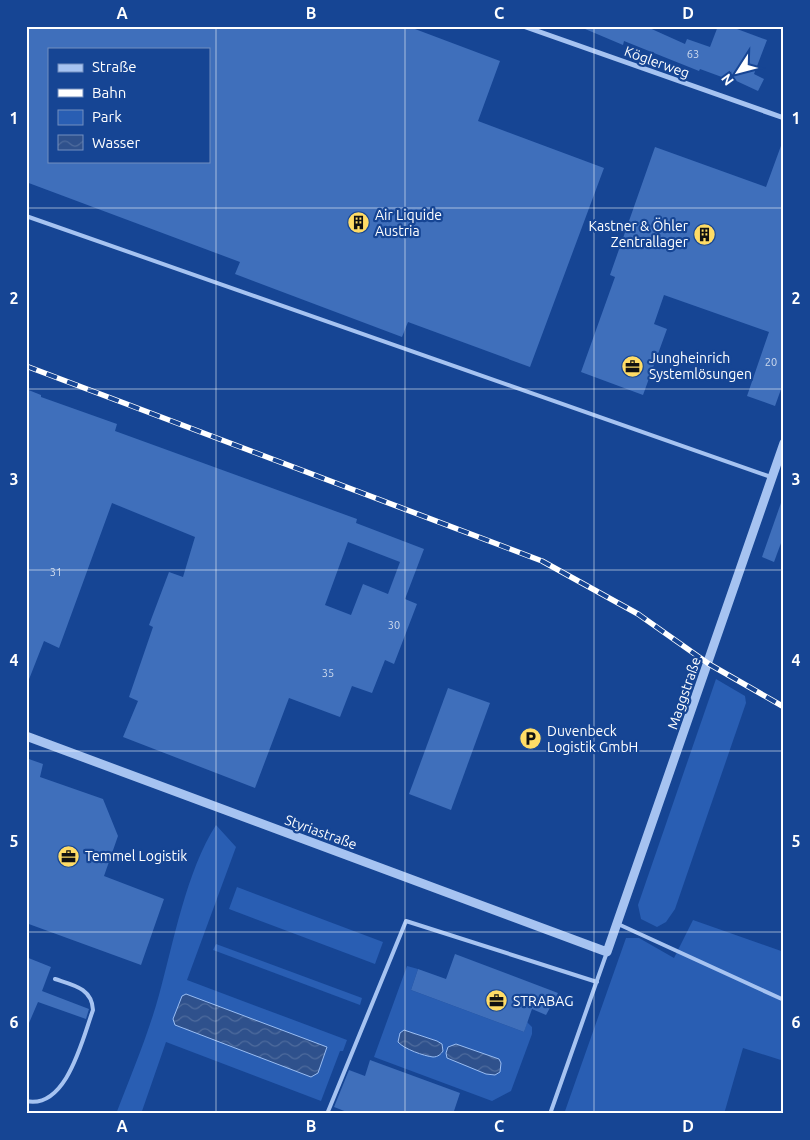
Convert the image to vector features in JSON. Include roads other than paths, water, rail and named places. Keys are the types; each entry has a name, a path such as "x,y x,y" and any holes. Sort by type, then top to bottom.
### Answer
{"street":[{"name":"Köglerweg","path":"523,26 784,118"},
{"name":"Maggstraße","path":"608,952 784,443"},
{"name":"Styriastraße","path":"26,736 608,952"}],"lane":[{"path":"540,32 543,26"},
{"path":"26,216 772,477"},
{"path":"327,1114 405,922 409,920 597,982"},
{"path":"618,924 784,1000"},
{"path":"550,1114 608,952"},
{"path":"26,1101 45,1099 64,1083 72,1069 93,1010 92,1000 88,993 55,979"}],"water":[{"path":"186,994 327,1047 318,1073 311,1077 175,1025 173,1019 182,996"},
{"path":"404,1030 437,1041 442,1044 443,1051 433,1057 420,1054 405,1047 398,1042 400,1033"},
{"path":"456,1044 499,1059 501,1063 500,1072 495,1075 486,1074 447,1058 448,1047"}],"railway":[{"path":"26,366 542,561 638,614 709,664 784,707"}],"place":[{"name":"Air Liquide Austria","path":"359,223"},
{"name":"Kastner & Öhler Zentrallager","path":"704,234"},
{"name":"Jungheinrich Systemlösungen","path":"633,366"},
{"name":"Duvenbeck Logistik GmbH","path":"531,739"},
{"name":"Temmel Logistik","path":"69,856"},
{"name":"STRABAG","path":"497,1001"}]}
